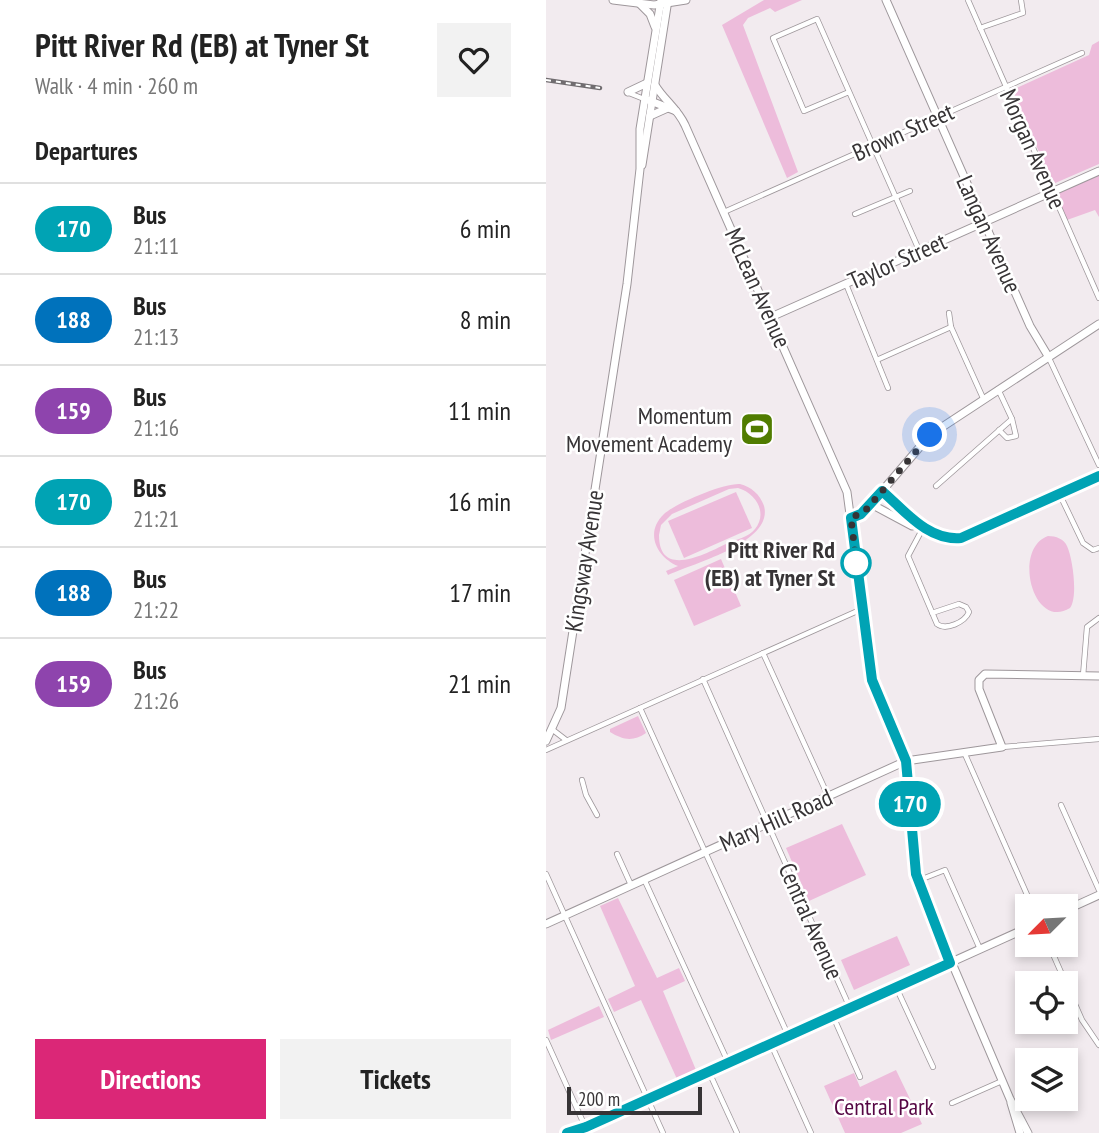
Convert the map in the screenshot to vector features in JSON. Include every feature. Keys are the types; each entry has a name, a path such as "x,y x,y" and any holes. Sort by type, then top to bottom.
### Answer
{"main road":[{"path":"613,0 640,4 684,1"},
{"name":"Langan Avenue","path":"886,0 1030,326 1048,356"},
{"path":"665,18 684,1"},
{"name":"Kingsway Avenue","path":"640,169 638,155 665,18 664,2"},
{"name":"Kingsway Avenue","path":"651,84 656,27 664,2"},
{"path":"640,4 650,14 656,27"},
{"path":"628,92 651,84"},
{"name":"McLean Avenue","path":"651,84 680,113 844,482 872,680 906,761 917,881 1010,1099"},
{"path":"648,100 680,113"},
{"name":"Kingsway Avenue","path":"546,741 561,708 621,331 640,169 650,116 648,100"},
{"path":"650,116 670,107"},
{"name":"Taylor Street","path":"771,317 1099,171"},
{"path":"851,518 861,514 930,435 997,388 1099,324"},
{"path":"871,503 912,526 921,526 946,538 969,536 1099,476"},
{"path":"882,491 921,526"},
{"path":"1002,747 979,689 983,676 994,673 1099,676"},
{"name":"Mary Hill Road","path":"546,924 906,761 1002,747"},
{"path":"1078,903 1099,892"},
{"path":"579,1133 648,1099 1015,933"},
{"path":"1010,1099 1020,1133"},
{"path":"1010,1099 1028,1133"},
{"path":"567,1133 587,1130"}],"street":[{"name":"Morgan Avenue","path":"968,0 1099,298"},
{"path":"980,28 1024,13 1021,0"},
{"path":"849,92 804,111 773,38 817,19 919,250"},
{"name":"Brown Street","path":"724,212 1082,53"},
{"path":"628,92 648,100"},
{"path":"855,215 910,191"},
{"path":"846,284 888,388"},
{"path":"949,313 951,327 983,398"},
{"path":"878,359 951,327"},
{"name":"Langan Avenue","path":"1048,356 1099,465"},
{"path":"997,388 1012,419 1016,436 1007,438 999,430"},
{"path":"936,486 1012,419"},
{"path":"1059,493 1083,543 1093,550 1099,548"},
{"path":"921,526 908,556 932,613 937,624 945,628 964,620 969,612 964,605 959,604 932,613"},
{"path":"546,750 862,609"},
{"path":"1083,676 1087,627 1099,618"},
{"path":"763,653 828,796"},
{"name":"Central Avenue","path":"703,679 850,1008"},
{"path":"640,708 788,1036"},
{"path":"553,730 561,738 570,740"},
{"name":"Mary Hill Road","path":"1002,747 1099,739"},
{"path":"963,751 1027,894"},
{"path":"582,780 586,795 597,815"},
{"path":"1061,805 1099,892"},
{"path":"617,854 632,885"},
{"path":"917,881 945,870 980,949"},
{"path":"546,874 663,1133"},
{"path":"644,880 728,1063"},
{"path":"1054,957 1082,1020 1099,1045"},
{"path":"897,987 933,1068"},
{"name":"Central Avenue","path":"833,1016 860,1077"},
{"path":"546,1040 587,1130"},
{"path":"771,1044 811,1133"},
{"path":"709,1072 737,1133"},
{"path":"952,1103 1002,1081"}],"green space":[{"path":"764,0 802,0 775,12 770,8 748,18 743,25 798,172 787,178 722,25"},
{"path":"1099,41 1099,164 1053,184 1012,90 1089,55 1092,45"},
{"path":"1099,175 1099,217 1095,210 1067,220 1056,194"},
{"path":"733,485 748,487 762,502 764,519 757,530 729,550 668,575 666,571 678,566 659,551 654,536 658,521 664,514 700,494","holes":["738,488 755,499 760,510 759,523 752,532 696,557 675,560 667,556 661,548 659,535 661,525 672,514 729,489"]},
{"path":"736,492 752,528 684,558 668,521"},
{"path":"1048,536 1059,538 1066,544 1073,569 1072,603 1070,608 1057,612 1046,608 1037,599 1029,571 1031,556 1037,544"},
{"path":"721,559 741,606 694,626 674,580"},
{"path":"638,716 646,733 641,736 628,739 610,732 610,729"},
{"path":"842,824 866,875 809,901 786,848"},
{"path":"618,898 657,978 679,968 685,981 663,991 696,1070 677,1079 641,1000 614,1012 608,999 635,986 600,906"},
{"path":"897,936 910,965 854,990 841,960"},
{"path":"599,1006 604,1017 551,1040 548,1030"},
{"name":"Central Park","path":"896,1070 922,1124 901,1133 845,1133 824,1086 854,1073 860,1087"}],"railway":[{"path":"546,80 600,88"}],"bus line":[{"name":"170","path":"567,1133 586,1127 950,963 916,874 906,761 872,680 851,518 861,514 882,491 923,528 942,537 961,538 1099,476"}],"place":[{"name":"Momentum Movement Academy","path":"757,429"},
{"name":"Pitt River Rd (EB) at Tyner St","path":"856,563"}],"route":[{"path":"856,563 857,569 851,518 860,516 865,511 930,435"}]}
